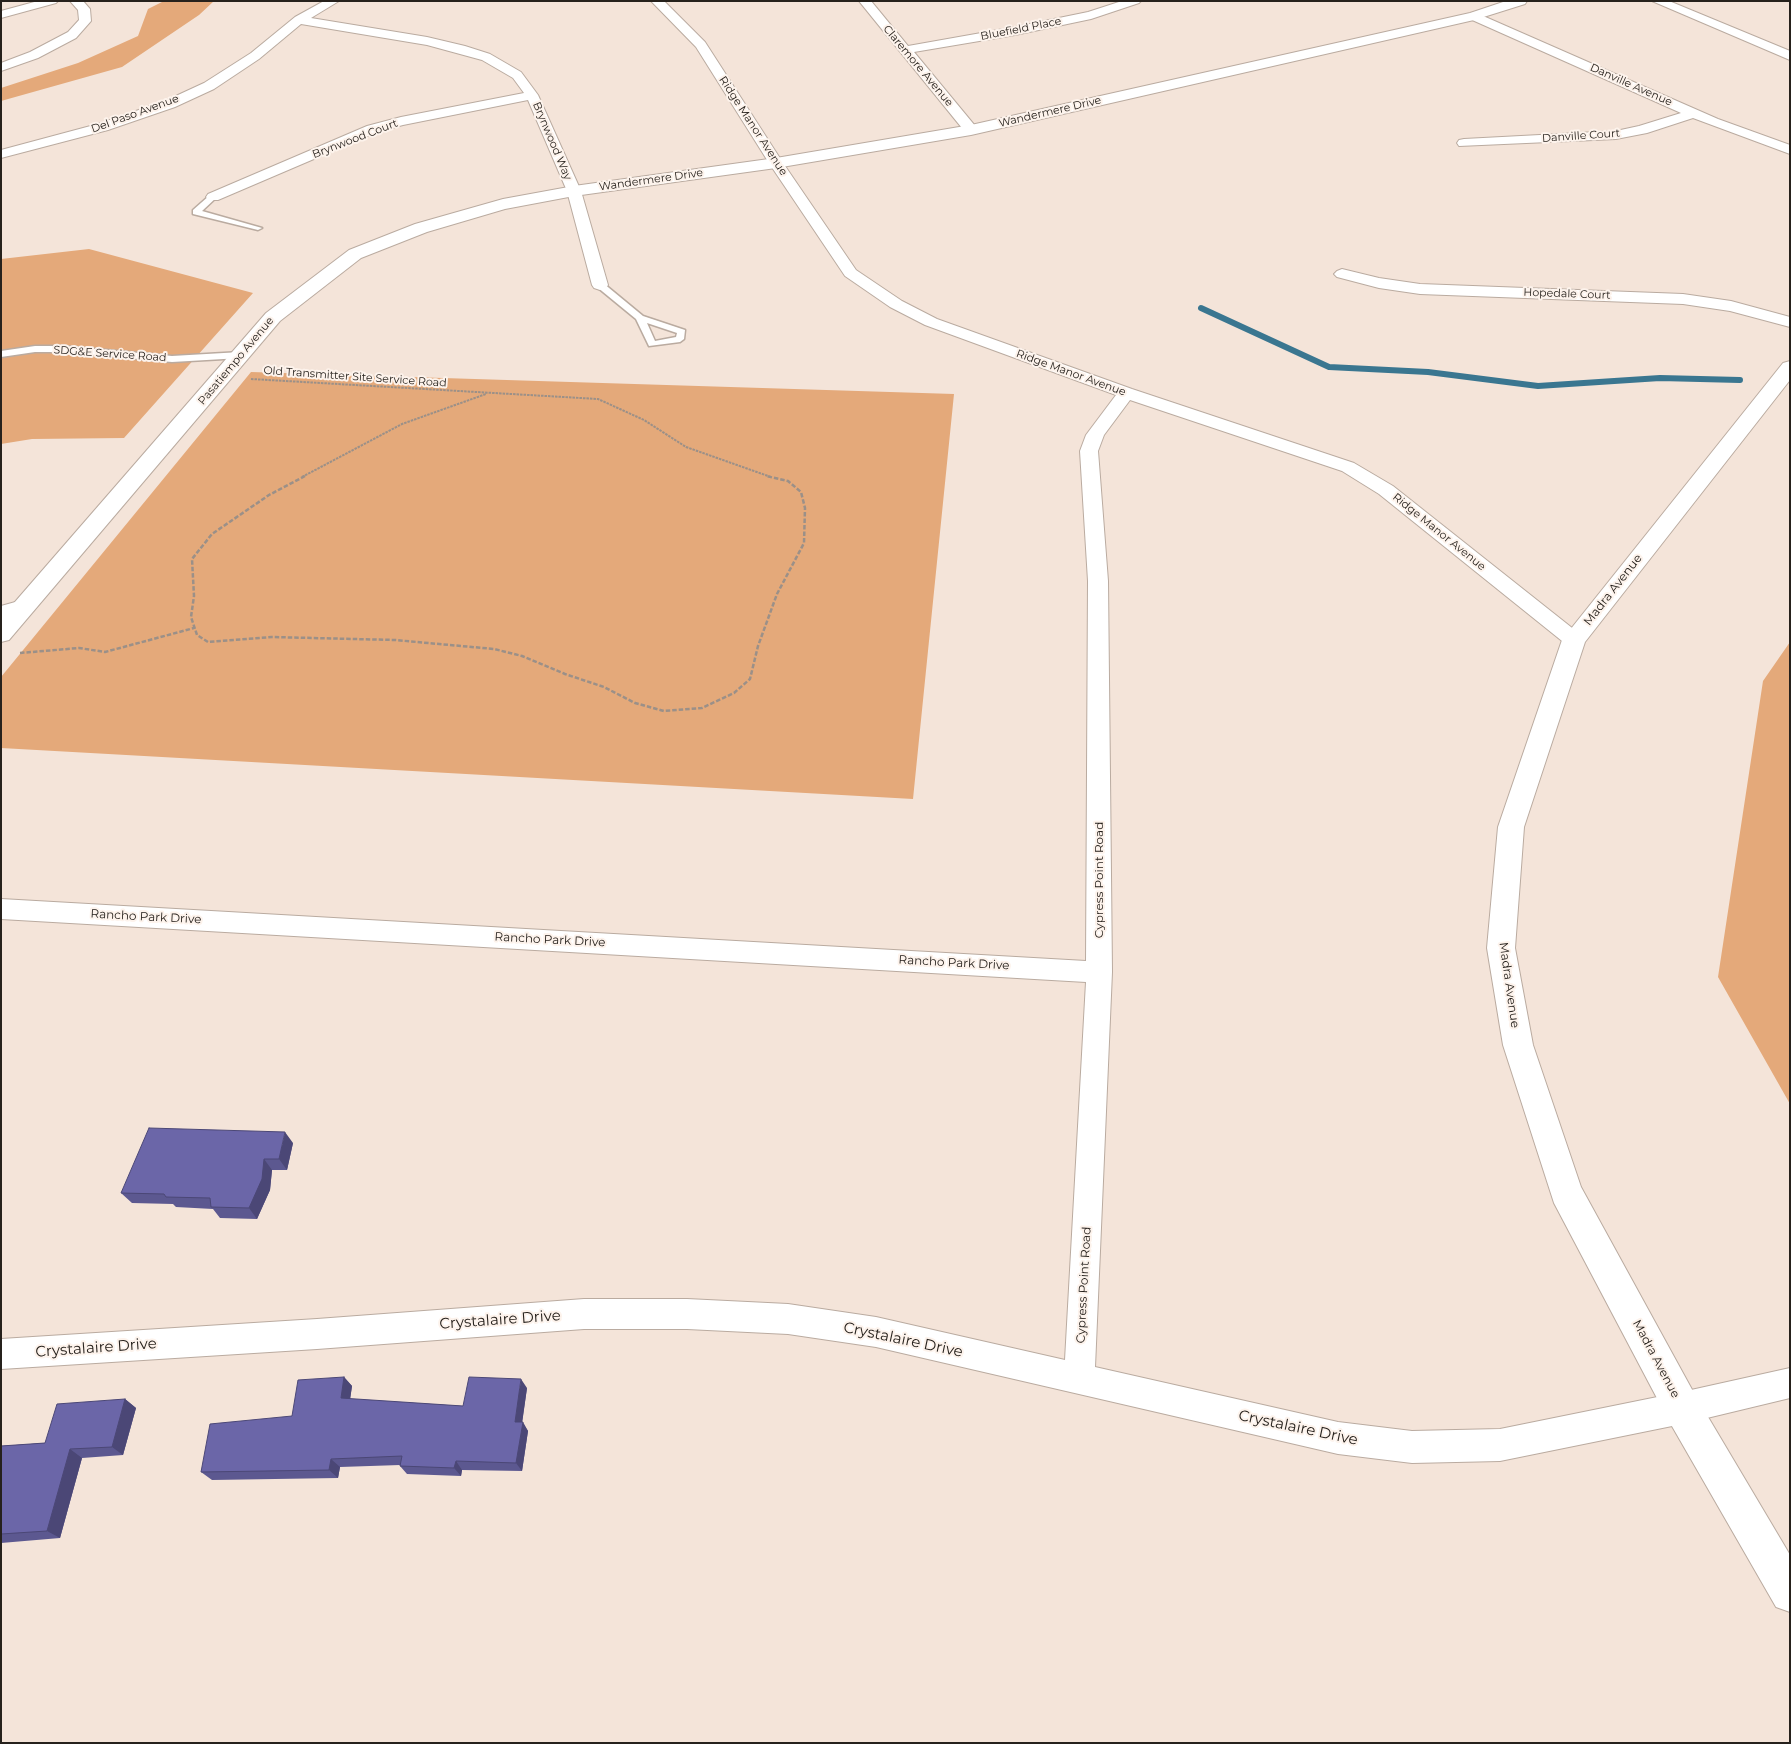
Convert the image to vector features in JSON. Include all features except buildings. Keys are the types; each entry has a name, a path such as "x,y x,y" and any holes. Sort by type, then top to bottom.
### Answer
{"street":[{"path":"1,15 52,1"},
{"path":"1,67 34,55 72,35 85,21 84,9 76,1"},
{"name":"Del Paso Avenue","path":"1,154 103,127 170,104 209,86 247,61 299,20 333,1"},
{"name":"Ridge Manor Avenue","path":"657,1 701,45 776,163 850,273 896,304 930,322 1126,393 1348,467 1386,490 1574,640"},
{"name":"Claremore Avenue","path":"865,1 972,130"},
{"name":"Bluefield Place","path":"905,50 1091,16 1116,4 1135,1"},
{"name":"Wandermere Drive","path":"574,191 776,163 972,130 1474,16 1520,1"},
{"path":"1658,1 1790,56"},
{"name":"Danville Avenue","path":"1474,16 1734,131 1790,150"},
{"name":"Brynwood Way","path":"299,20 427,41 486,57 517,75 532,95 574,191 600,285"},
{"name":"Brynwood Court","path":"213,197 372,130 401,121 532,95"},
{"name":"Danville Court","path":"1464,143 1616,135 1642,130 1694,113"},
{"name":"Pasatiempo Avenue","path":"1,634 273,316 355,254 421,228 503,204 574,191"},
{"name":"Hopedale Court","path":"1342,274 1378,283 1420,288 1683,299 1731,306 1790,322"},
{"name":"Madra Avenue","path":"1790,367 1574,640 1511,827 1501,948 1518,1045 1566,1192 1682,1408 1790,1593"},
{"name":"Cypress Point Road","path":"1079,1379 1099,972 1098,581 1089,451 1096,435 1126,393"},
{"path":"1,613 26,606"},
{"name":"Rancho Park Drive","path":"1,909 1099,972"},
{"name":"Crystalaire Drive","path":"1,1354 317,1334 584,1314 686,1314 788,1318 876,1332 1338,1438 1412,1447 1500,1445 1682,1408 1790,1383"}],"lane":[{"path":"213,197 196,212 258,228"},
{"path":"600,285 640,318 682,332 680,339 652,344 640,318"},
{"name":"SDG&E Service Road","path":"1,354 17,354 35,349 172,359 241,355"}],"path":[{"name":"Old Transmitter Site Service Road","path":"223,376 486,394 598,399 644,420 686,447 755,472 788,480 801,492 805,508 804,543 776,594 758,646 750,679 734,693 702,708 664,711 635,703 604,687 565,674 522,656 494,649 395,640 272,637 208,642 197,636 191,617 194,596 192,560 212,534 269,495 402,424 486,394"},
{"path":"20,653 78,648 105,652 194,628"}],"shaded area":[{"path":"164,1 214,1 199,15 122,67 1,101 1,88 78,63 138,36 148,9"},
{"path":"89,249 253,293 124,438 32,439 1,444 1,259"},
{"path":"251,372 954,394 913,799 1,748 1,677"},
{"path":"1790,642 1790,1104 1718,977 1763,681"}],"waterway":[{"path":"1201,308 1329,367 1428,372 1538,386 1660,378 1740,380"}]}
